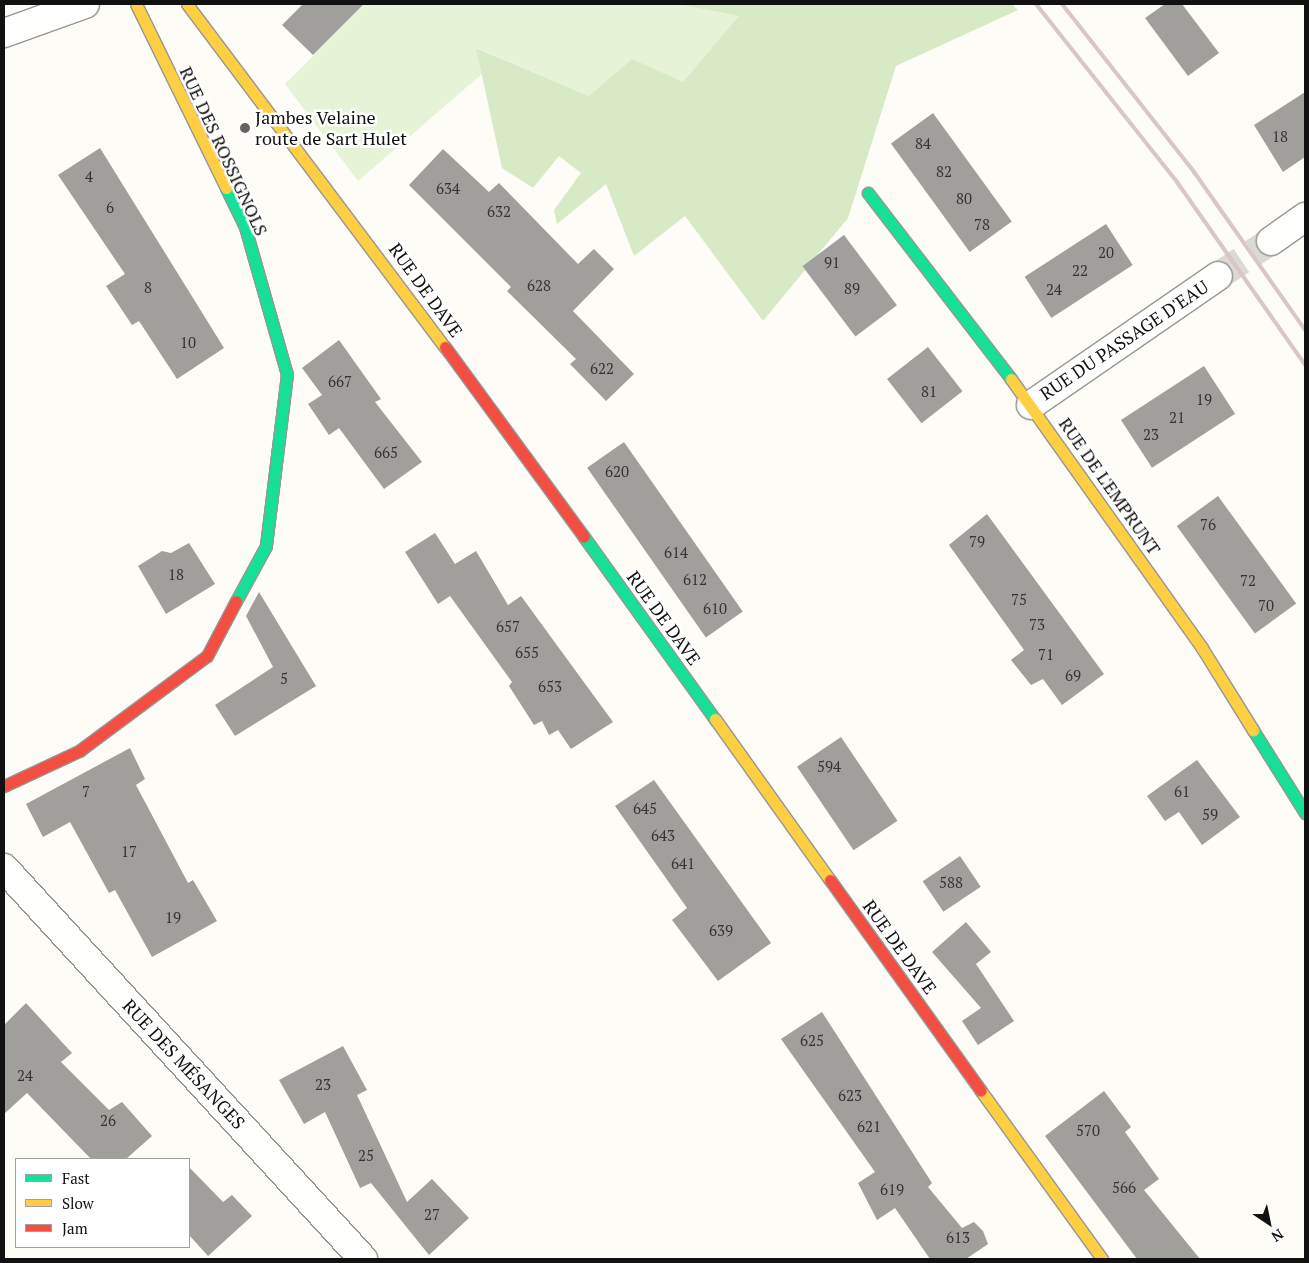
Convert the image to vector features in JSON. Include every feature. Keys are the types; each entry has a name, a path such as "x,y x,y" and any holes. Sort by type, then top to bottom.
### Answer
{"street":[{"path":"4,33 85,4"},
{"name":"RUE DES ROSSIGNOLS","path":"4,786 79,751 207,656 266,546 287,374 245,227 136,4"},
{"name":"RUE DE DAVE","path":"187,4 343,207 546,485 1102,1259"},
{"name":"RUE DE L'EMPRUNT","path":"868,193 1031,405 1202,648 1305,813"},
{"path":"1271,241 1305,217"},
{"name":"RUE DU PASSAGE D'EAU","path":"1031,405 1218,276"},
{"name":"RUE DES MÉSANGES","path":"4,868 363,1259"}],"green space":[{"path":"365,4 677,4 740,16 683,82 632,60 589,96 477,48 482,74 358,181 285,84"},
{"path":"677,4 1012,4 1018,10 896,66 848,218 763,321 685,216 634,256 606,184 557,224 554,210 581,173 559,156 533,188 502,168 476,48 589,96 632,59 683,82 739,16"}],"building":[{"path":"303,4 364,4 313,55 282,25"},
{"path":"1165,4 1182,4 1219,53 1188,76 1145,18"},
{"path":"1305,92 1305,157 1283,172 1254,125"},
{"path":"933,113 1012,221 970,252 891,144"},
{"path":"100,148 224,348 177,379 139,321 132,325 106,286 125,274 58,175"},
{"path":"443,149 489,192 499,183 578,264 594,249 614,269 573,311 634,374 606,401 570,364 576,359 507,291 511,287 409,185"},
{"path":"1106,224 1133,265 1051,318 1025,277"},
{"path":"844,235 897,305 855,337 802,266"},
{"path":"339,340 381,399 375,402 422,462 384,489 339,428 329,435 308,404 322,395 302,368"},
{"path":"928,347 962,391 922,423 887,379"},
{"path":"1204,366 1235,414 1152,468 1121,420"},
{"path":"624,442 743,612 706,637 587,468"},
{"path":"1218,496 1296,604 1255,634 1177,526"},
{"path":"987,514 1104,674 1062,705 1043,679 1031,685 1011,660 1024,650 949,545"},
{"path":"435,533 455,564 476,551 508,605 521,596 613,722 571,749 558,730 549,735 542,721 534,725 509,686 512,682 450,596 438,604 405,552"},
{"path":"189,543 215,584 166,614 138,566 162,551 171,553"},
{"path":"259,592 316,686 235,736 215,705 273,667 246,616"},
{"path":"841,737 897,821 854,850 797,767"},
{"path":"130,748 145,779 136,785 188,883 193,880 217,921 152,957 115,890 109,893 70,822 43,837 26,804"},
{"path":"1197,760 1240,817 1202,845 1179,812 1165,821 1147,796"},
{"path":"654,780 771,943 718,981 672,920 687,908 615,806"},
{"path":"960,856 981,887 943,912 923,881"},
{"path":"966,922 991,952 976,964 1014,1021 978,1045 962,1021 981,1008 932,952"},
{"path":"26,1003 72,1053 61,1062 109,1110 122,1102 152,1136 127,1158 90,1158 27,1093 4,1114 4,1025"},
{"path":"822,1012 932,1183 928,1187 962,1228 974,1222 983,1231 988,1244 966,1259 930,1259 895,1208 877,1220 858,1183 875,1172 781,1039"},
{"path":"343,1046 367,1090 357,1095 407,1202 432,1179 469,1218 429,1255 371,1183 360,1188 325,1112 304,1124 279,1080"},
{"path":"1104,1091 1131,1127 1125,1132 1159,1179 1144,1190 1200,1259 1137,1259 1045,1136"},
{"path":"190,1168 223,1202 232,1195 252,1216 208,1256 190,1236"}],"tunnel":[{"path":"1218,276 1271,241"}],"railway":[{"path":"1036,4 1177,182 1305,365"},
{"path":"1062,4 1194,172 1305,330"}],"traffic: fast":[{"path":"226,188 245,227 287,374 266,546 236,601"},
{"path":"868,193 1011,379"},
{"path":"584,537 715,719"},
{"path":"1253,730 1305,813"}],"traffic: slow":[{"path":"136,4 226,188"},
{"path":"187,4 445,347"},
{"path":"1011,379 1202,648 1253,730"},
{"path":"715,719 830,880"},
{"path":"981,1091 1102,1259"}],"traffic: jam":[{"path":"445,347 584,537"},
{"path":"4,786 79,751 207,656 236,601"},
{"path":"830,880 981,1091"}],"place":[{"name":"Jambes Velaine route de Sart Hulet","path":"245,128"}]}
